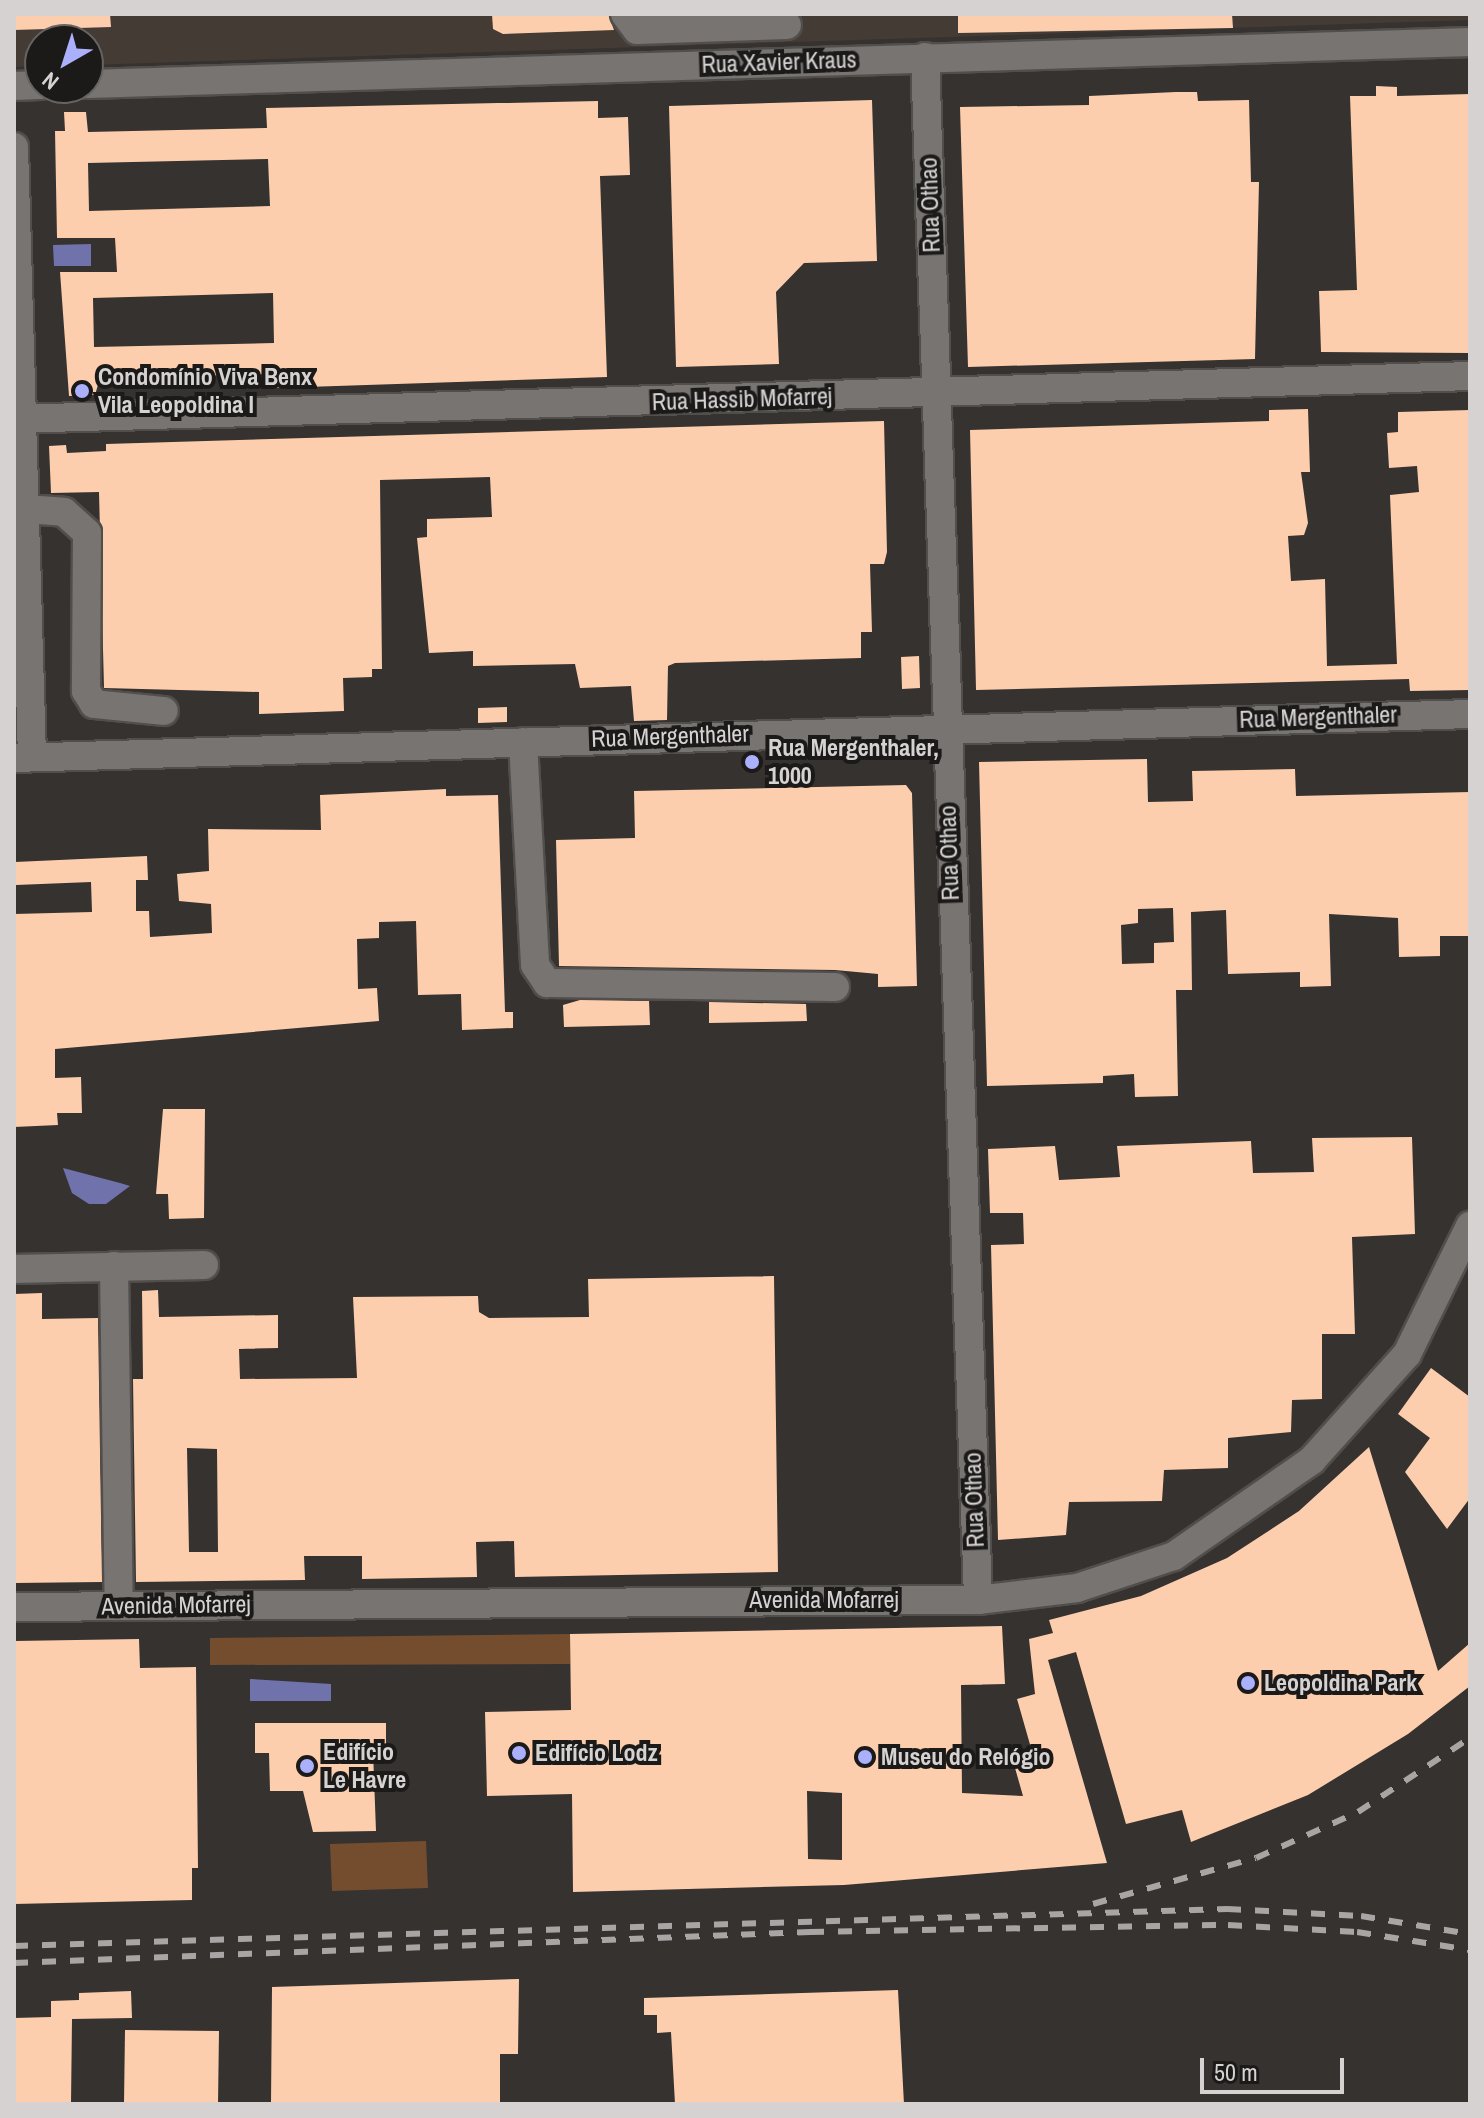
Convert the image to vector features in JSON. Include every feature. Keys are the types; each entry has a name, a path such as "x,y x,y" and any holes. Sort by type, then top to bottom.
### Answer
{"street":[{"path":"625,14 637,30 787,25"},
{"name":"Rua Xavier Kraus","path":"104,83 1470,42"},
{"name":"Rua Othao","path":"925,57 944,727 978,1600"},
{"path":"14,147 18,418 25,509 23,757"},
{"name":"Rua Hassib Mofarrej","path":"18,418 1470,376"},
{"path":"25,509 64,512 87,533 86,691 94,704 164,711"},
{"name":"Rua Mergenthaler","path":"23,757 944,727 1470,714"},
{"path":"523,742 535,965 547,983 835,987"},
{"name":"Avenida Mofarrej","path":"14,1607 978,1600 1048,1596 1117,1577 1174,1556 1274,1492 1385,1385 1470,1226"},
{"path":"14,1269 204,1265"},
{"path":"114,1266 119,1606"}],"shaded area":[{"path":"14,14 1470,14 1470,20 104,64 104,24 24,24 24,67 14,67"},
{"path":"570,1634 570,1664 210,1665 210,1638"},
{"path":"426,1841 428,1888 332,1891 330,1844"}],"water":[{"path":"91,244 91,266 54,266 53,245"},
{"path":"63,1168 130,1186 106,1204 89,1204 72,1193"},
{"path":"250,1679 331,1684 331,1701 250,1701"}],"building":[{"path":"14,14 110,14 111,27 104,27 104,24 24,24 24,30 14,30"},
{"path":"492,14 608,14 614,30 503,34 493,29"},
{"path":"958,14 1232,14 1233,28 958,33"},
{"path":"1376,86 1397,87 1397,96 1470,94 1470,353 1321,352 1319,291 1357,290 1350,96 1376,96"},
{"path":"1197,92 1198,101 1249,100 1251,182 1259,182 1255,359 968,367 960,107 1089,105 1089,96"},
{"path":"872,100 877,261 804,263 776,292 779,364 676,367 669,106"},
{"path":"598,101 598,118 628,117 630,175 600,176 607,377 276,388 275,374 100,378 95,395 69,396 60,272 117,272 115,238 57,238 55,131 65,131 64,112 86,112 88,132 267,128 266,108","holes":["268,159 270,206 89,211 88,163","273,293 274,343 94,347 93,298"]},
{"path":"1308,409 1310,472 1301,472 1308,523 1304,535 1288,536 1291,581 1325,579 1327,666 1397,664 1390,495 1419,492 1417,466 1389,468 1387,433 1398,432 1398,412 1470,410 1470,690 1410,691 1409,679 976,690 970,430 1269,421 1269,410"},
{"path":"884,421 887,552 884,564 870,564 872,632 861,632 861,658 675,663 668,666 667,720 634,721 631,686 580,688 575,664 473,666 473,651 429,653 417,538 427,537 427,519 492,517 490,477 380,480 382,669 372,669 372,677 343,678 344,711 259,714 259,692 104,688 99,492 51,493 49,446 66,445 67,453 106,451 106,444"},
{"path":"919,656 920,688 902,689 901,657"},
{"path":"507,707 507,722 478,723 478,708"},
{"path":"1147,759 1148,802 1193,801 1192,771 1295,769 1296,796 1470,792 1470,936 1440,936 1440,956 1399,957 1398,918 1329,914 1331,986 1300,987 1300,972 1228,974 1226,910 1191,912 1192,990 1176,990 1178,1096 1135,1097 1134,1074 1103,1076 1103,1083 987,1086 979,762","holes":["1173,908 1174,942 1154,943 1154,963 1122,964 1121,925 1138,923 1138,909"]},
{"path":"906,785 912,793 917,986 878,987 878,974 835,970 559,966 556,840 635,838 634,791"},
{"path":"446,789 446,796 498,795 505,1012 513,1012 513,1028 462,1030 461,994 418,995 416,921 379,922 379,938 357,939 358,989 377,988 379,1021 55,1049 55,1078 81,1077 82,1113 57,1113 58,1125 14,1127 14,914 92,912 91,882 16,885 15,862 147,856 148,880 136,880 136,911 149,911 150,937 212,933 211,904 179,901 177,874 209,871 208,829 321,830 320,795"},
{"path":"580,1000 649,1001 650,1025 564,1027 563,1005"},
{"path":"709,1002 806,1004 807,1021 709,1023"},
{"path":"163,1109 205,1109 204,1218 169,1219 168,1194 156,1194"},
{"path":"1412,1137 1415,1234 1352,1237 1355,1334 1322,1334 1322,1399 1292,1400 1291,1432 1228,1438 1228,1468 1164,1470 1162,1501 1069,1502 1066,1535 998,1540 991,1245 1024,1244 1023,1213 990,1213 988,1149 1055,1146 1059,1180 1120,1177 1117,1146 1251,1141 1253,1173 1314,1172 1312,1138"},
{"path":"774,1276 778,1572 515,1577 514,1541 476,1542 477,1577 362,1579 362,1556 304,1556 305,1580 136,1582 133,1379 143,1379 142,1291 158,1290 159,1317 278,1315 278,1348 239,1349 240,1379 357,1378 353,1297 478,1296 479,1312 489,1318 589,1317 588,1279","holes":["187,1448 217,1449 218,1552 189,1552"]},
{"path":"42,1293 42,1319 98,1318 102,1582 14,1583 14,1294"},
{"path":"1431,1368 1470,1397 1470,1498 1447,1529 1405,1472 1430,1438 1398,1414"},
{"path":"1369,1447 1438,1671 1470,1643 1470,1686 1408,1734 1308,1795 1191,1842 1182,1810 1126,1824 1076,1652 1048,1660 1107,1863 844,1885 573,1892 572,1794 487,1796 485,1712 571,1710 570,1634 1002,1626 1005,1684 961,1685 962,1793 1023,1796 1015,1768 1035,1762 1017,1699 1035,1694 1029,1639 1053,1633 1049,1620 1141,1596 1227,1558 1299,1511","holes":["807,1791 842,1793 842,1860 808,1859"]},
{"path":"139,1639 140,1668 196,1667 198,1868 192,1868 192,1900 14,1904 14,1641"},
{"path":"255,1723 386,1723 386,1751 373,1751 376,1831 313,1832 303,1791 270,1791 269,1753 255,1753"},
{"path":"519,1979 518,2054 500,2054 500,2104 271,2104 272,1987"},
{"path":"898,1990 904,2104 675,2104 671,2032 657,2033 657,2015 644,2015 644,1998"},
{"path":"131,1991 132,2018 72,2019 71,2104 14,2104 14,2018 51,2017 51,2001 79,2000 79,1993"},
{"path":"125,2030 219,2031 218,2104 124,2104"}],"railway":[{"path":"1093,1904 1256,1858 1358,1812 1470,1738"},
{"path":"14,1946 1227,1909 1361,1916 1470,1934"},
{"path":"14,1963 810,1932 1228,1925 1357,1932 1470,1950"}],"place":[{"name":"Condomínio Viva Benx Vila Leopoldina I","path":"82,391"},
{"name":"Rua Mergenthaler, 1000","path":"752,762"},
{"name":"Leopoldina Park","path":"1248,1683"},
{"name":"Edifício Lodz","path":"519,1753"},
{"name":"Museu do Relógio","path":"865,1757"},
{"name":"Edifício Le Havre","path":"307,1766"}]}
